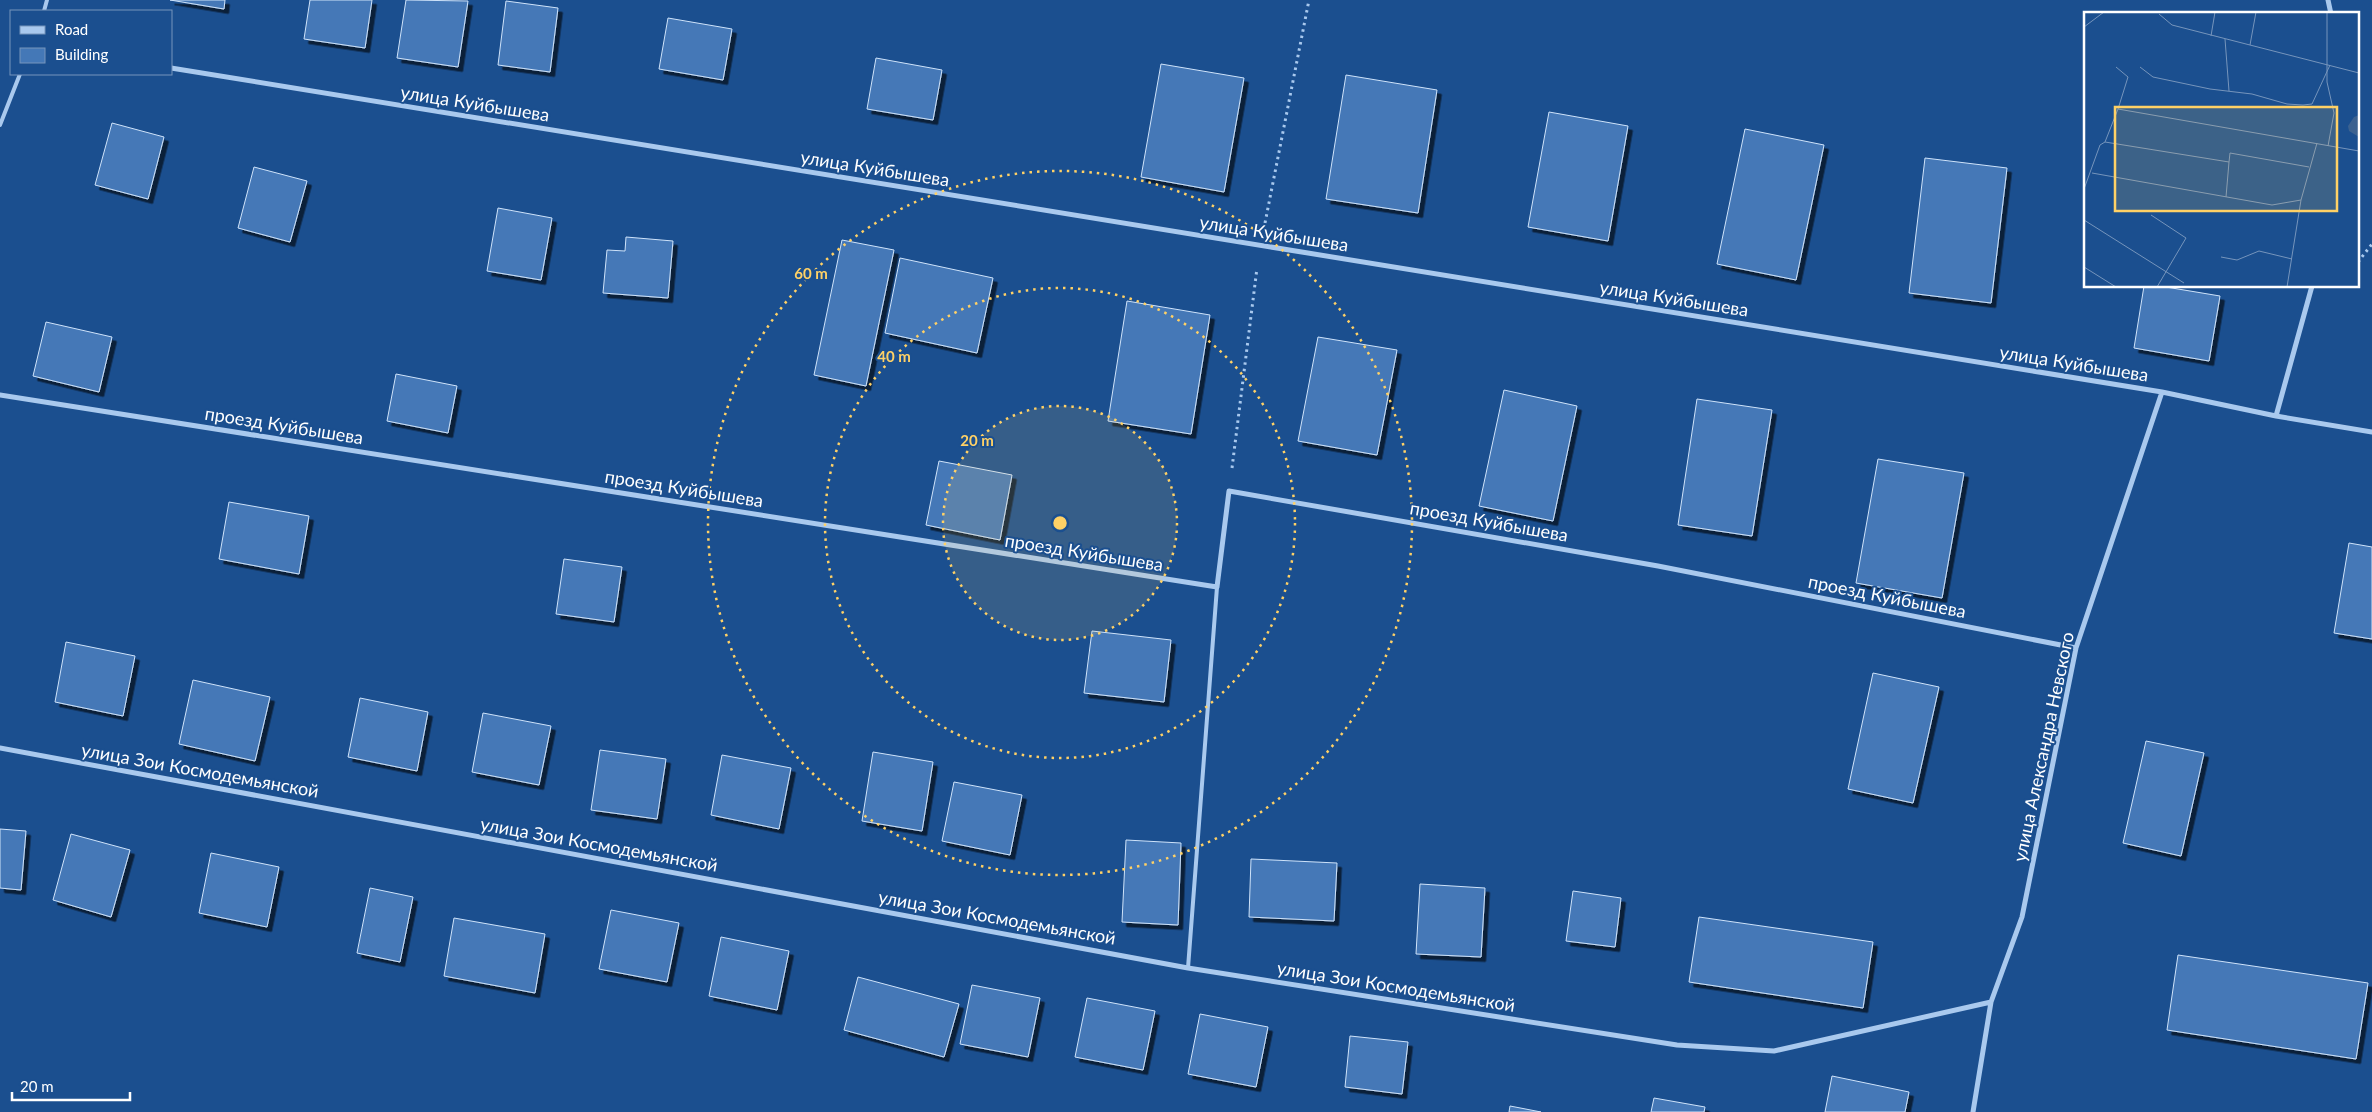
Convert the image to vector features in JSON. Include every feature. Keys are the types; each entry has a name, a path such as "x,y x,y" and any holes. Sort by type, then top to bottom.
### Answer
{"street":[{"name":"улица Куйбышева","path":"172,68 2162,392 2276,416 2372,432"},
{"path":"2276,416 2311,288"},
{"name":"улица Александра Невского","path":"1973,1112 1991,1002 2022,917 2076,648 2162,392"},
{"name":"проезд Куйбышева","path":"0,395 1217,588 1229,491 1658,566 2076,648"},
{"name":"улица Зои Космодемьянской","path":"0,748 1188,968 1677,1046 1774,1051 1991,1002"}],"lane":[{"path":"0,125 20,75"},
{"path":"1188,968 1217,588"}],"path":[{"path":"2360,259 2372,244"}],"building":[{"path":"170,0 225,0 224,9"},
{"path":"310,0 372,0 365,48 304,39"},
{"path":"406,0 468,1 458,67 397,58"},
{"path":"506,1 558,8 550,72 498,65"},
{"path":"668,18 732,29 723,80 659,69"},
{"path":"876,58 942,70 933,120 867,109"},
{"path":"1161,64 1244,78 1224,192 1141,177"},
{"path":"1346,75 1437,90 1418,213 1326,199"},
{"path":"1549,112 1628,126 1608,241 1528,227"},
{"path":"112,123 164,137 148,199 95,185"},
{"path":"1745,129 1824,145 1796,280 1717,264"},
{"path":"1925,158 2007,168 1991,303 1909,293"},
{"path":"254,167 307,181 290,242 238,228"},
{"path":"498,208 552,218 541,280 487,271"},
{"path":"626,237 673,241 668,298 603,293 607,250 625,251"},
{"path":"842,240 894,250 866,386 814,375"},
{"path":"900,258 993,278 977,353 885,333"},
{"path":"2144,288 2172,288 2220,296 2209,361 2134,348"},
{"path":"1127,301 1210,315 1191,434 1108,421"},
{"path":"46,322 112,337 99,392 33,376"},
{"path":"1318,337 1397,350 1377,455 1298,441"},
{"path":"396,374 457,386 448,433 387,421"},
{"path":"1504,390 1577,406 1553,521 1479,506"},
{"path":"1697,399 1772,410 1752,536 1678,525"},
{"path":"1878,459 1964,473 1942,598 1856,583"},
{"path":"939,461 1012,475 1000,540 926,525"},
{"path":"229,502 309,516 299,574 219,559"},
{"path":"2349,543 2372,547 2372,639 2334,633"},
{"path":"564,559 622,567 614,622 556,614"},
{"path":"1092,631 1171,640 1164,702 1084,693"},
{"path":"66,642 135,656 123,716 55,702"},
{"path":"1873,673 1939,687 1913,803 1848,789"},
{"path":"193,680 270,697 255,761 179,744"},
{"path":"360,698 428,712 417,771 348,757"},
{"path":"483,713 551,726 539,785 472,772"},
{"path":"2146,741 2204,753 2181,856 2123,843"},
{"path":"600,750 666,759 657,819 591,810"},
{"path":"873,752 933,762 922,831 862,821"},
{"path":"722,755 791,768 779,829 711,815"},
{"path":"954,782 1022,795 1010,855 942,841"},
{"path":"0,829 26,831 21,890 0,888"},
{"path":"71,834 130,850 111,917 53,900"},
{"path":"1126,840 1181,843 1178,925 1122,922"},
{"path":"211,853 279,867 267,927 199,913"},
{"path":"1251,859 1337,863 1334,921 1249,917"},
{"path":"1420,884 1485,888 1481,957 1416,954"},
{"path":"370,888 413,897 400,962 357,953"},
{"path":"1573,891 1621,898 1615,947 1566,941"},
{"path":"611,910 679,923 667,982 599,969"},
{"path":"1699,917 1873,942 1863,1008 1689,982"},
{"path":"454,918 545,934 535,993 444,976"},
{"path":"721,937 789,951 777,1010 709,996"},
{"path":"2178,955 2368,983 2356,1059 2167,1030"},
{"path":"858,977 959,1004 944,1057 844,1030"},
{"path":"972,985 1040,998 1028,1057 960,1044"},
{"path":"1087,998 1155,1011 1143,1070 1075,1057"},
{"path":"1200,1014 1268,1027 1256,1087 1188,1074"},
{"path":"1350,1036 1408,1042 1402,1094 1345,1087"},
{"path":"1832,1076 1909,1092 1905,1112 1825,1112"},
{"path":"1654,1098 1705,1107 1704,1112 1651,1112"},
{"path":"1510,1106 1541,1112 1509,1112"}]}
